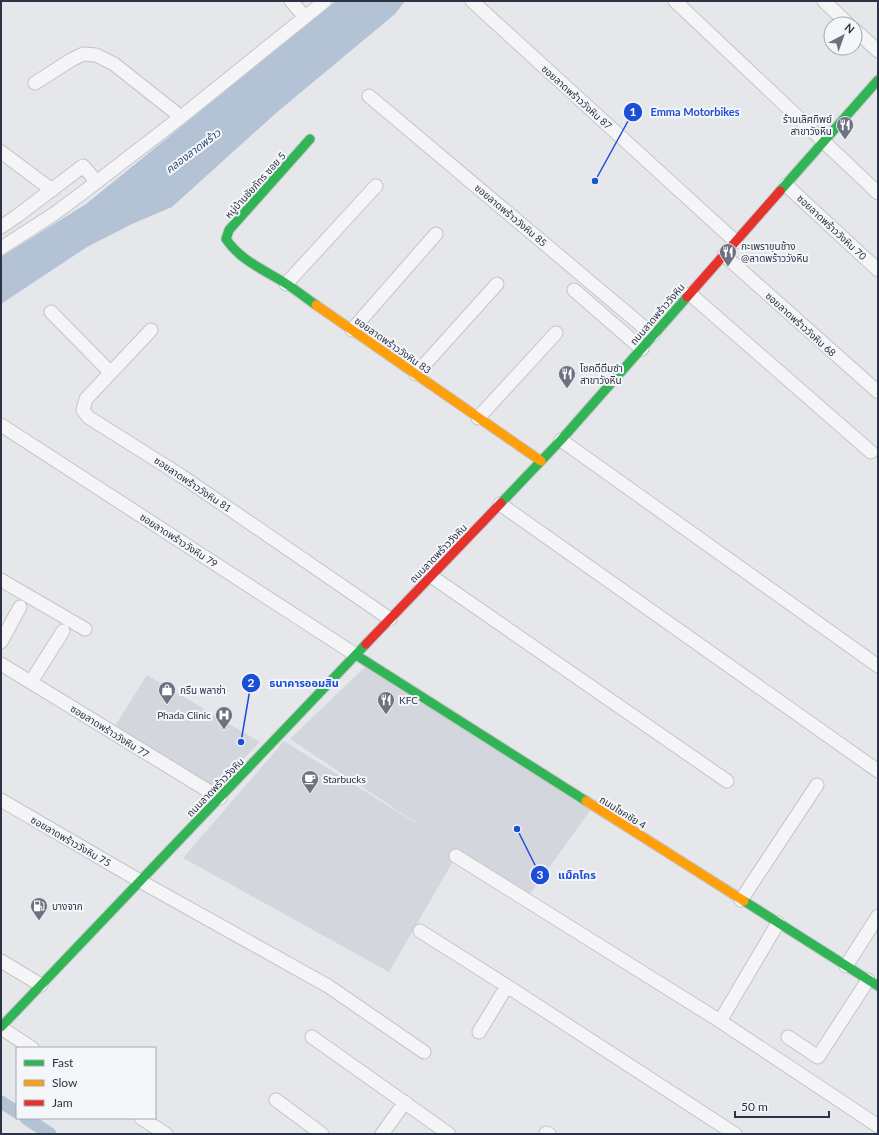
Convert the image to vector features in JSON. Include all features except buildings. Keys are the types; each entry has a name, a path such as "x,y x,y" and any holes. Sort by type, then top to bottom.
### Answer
{"main road":[{"name":"ถนนลาดพร้าววังหิน","path":"1,1028 561,440 878,80"},
{"name":"หมู่บ้านชัยภัทร ซอย 5","path":"232,248 226,239 229,230 310,139"},
{"name":"ซอยลาดพร้าววังหิน 83","path":"232,248 242,257 286,284 541,461"},
{"name":"ถนนโชคชัย 4","path":"356,655 873,983"}],"street":[{"path":"291,1 305,17"},
{"path":"1,248 54,214 96,182 181,117 325,1"},
{"name":"ซอยลาดพร้าววังหิน 87","path":"472,1 736,242"},
{"path":"675,1 878,193"},
{"path":"824,1 840,16"},
{"path":"863,37 878,51"},
{"path":"35,83 70,60 83,54 96,55 114,64 181,117"},
{"name":"ซอยลาดพร้าววังหิน 85","path":"369,96 653,335"},
{"path":"1,152 52,190"},
{"path":"1,227 83,166 96,182"},
{"name":"ซอยลาดพร้าววังหิน 70","path":"786,184 878,270"},
{"path":"286,284 376,186"},
{"path":"352,330 436,234"},
{"name":"ซอยลาดพร้าววังหิน 68","path":"724,255 878,392"},
{"path":"416,374 497,284"},
{"path":"574,290 642,349"},
{"path":"690,294 871,452"},
{"path":"51,312 110,372"},
{"name":"ซอยลาดพร้าววังหิน 81","path":"151,330 86,399 83,410 88,417 180,475 390,619"},
{"path":"478,418 556,333"},
{"name":"ซอยลาดพร้าววังหิน 79","path":"1,425 356,655"},
{"path":"561,440 878,666"},
{"path":"500,504 878,771"},
{"path":"431,576 727,781"},
{"path":"1,580 85,629"},
{"path":"1,642 20,607"},
{"path":"31,682 63,631"},
{"name":"ซอยลาดพร้าววังหิน 77","path":"1,664 220,798"},
{"path":"740,900 817,785"},
{"name":"ซอยลาดพร้าววังหิน 75","path":"1,800 140,881 328,986 424,1052"},
{"path":"456,856 720,1021 878,1126"},
{"path":"846,966 878,916"},
{"path":"720,1021 778,924"},
{"path":"420,932 735,1134"},
{"path":"1,961 41,985"},
{"path":"788,1037 818,1057 873,983"},
{"path":"479,1032 506,986"},
{"path":"1,1028 30,1047"},
{"path":"312,1037 449,1134"},
{"path":"276,1100 322,1134"},
{"path":"382,1134 405,1102"},
{"path":"144,1119 166,1134"}],"shaded area":[{"path":"366,666 592,808 530,894 459,851 389,972 183,858 284,741 427,830 290,739"},
{"path":"147,675 260,742 213,790 113,729"}],"water":[{"name":"คลองลาดพร้าว","path":"336,1 405,1 395,14 276,113 172,207 132,224 87,247 1,304 1,257 86,204"}],"waterway":[{"path":"1,1102 16,1111"},
{"path":"28,1119 50,1134"}],"traffic: fast":[{"path":"780,191 878,80"},
{"path":"310,139 229,230 226,239 245,259 289,286 316,305"},
{"path":"501,503 561,440 687,297"},
{"path":"1,1027 366,644"},
{"path":"356,655 586,801"},
{"path":"744,901 878,986"}],"traffic: slow":[{"path":"316,305 541,461"},
{"path":"586,801 744,901"}],"traffic: jam":[{"path":"687,297 780,191"},
{"path":"366,644 501,503"}],"place":[{"name":"ร้านเลิศทิพย์ สาขาวังหิน","path":"845,140"},
{"name":"Emma Motorbikes","path":"595,181"},
{"name":"กะเพราขุนช้าง @ลาดพร้าววังหิน","path":"728,267"},
{"name":"โชคดีติ่มซำ สาขาวังหิน","path":"567,389"},
{"name":"กรีน พลาซ่า","path":"167,705"},
{"name":"KFC","path":"386,715"},
{"name":"Phada Clinic","path":"224,730"},
{"name":"ธนาคารออมสิน","path":"241,742"},
{"name":"Starbucks","path":"310,794"},
{"name":"แม็คโคร","path":"517,829"},
{"name":"บางจาก","path":"39,921"}]}
